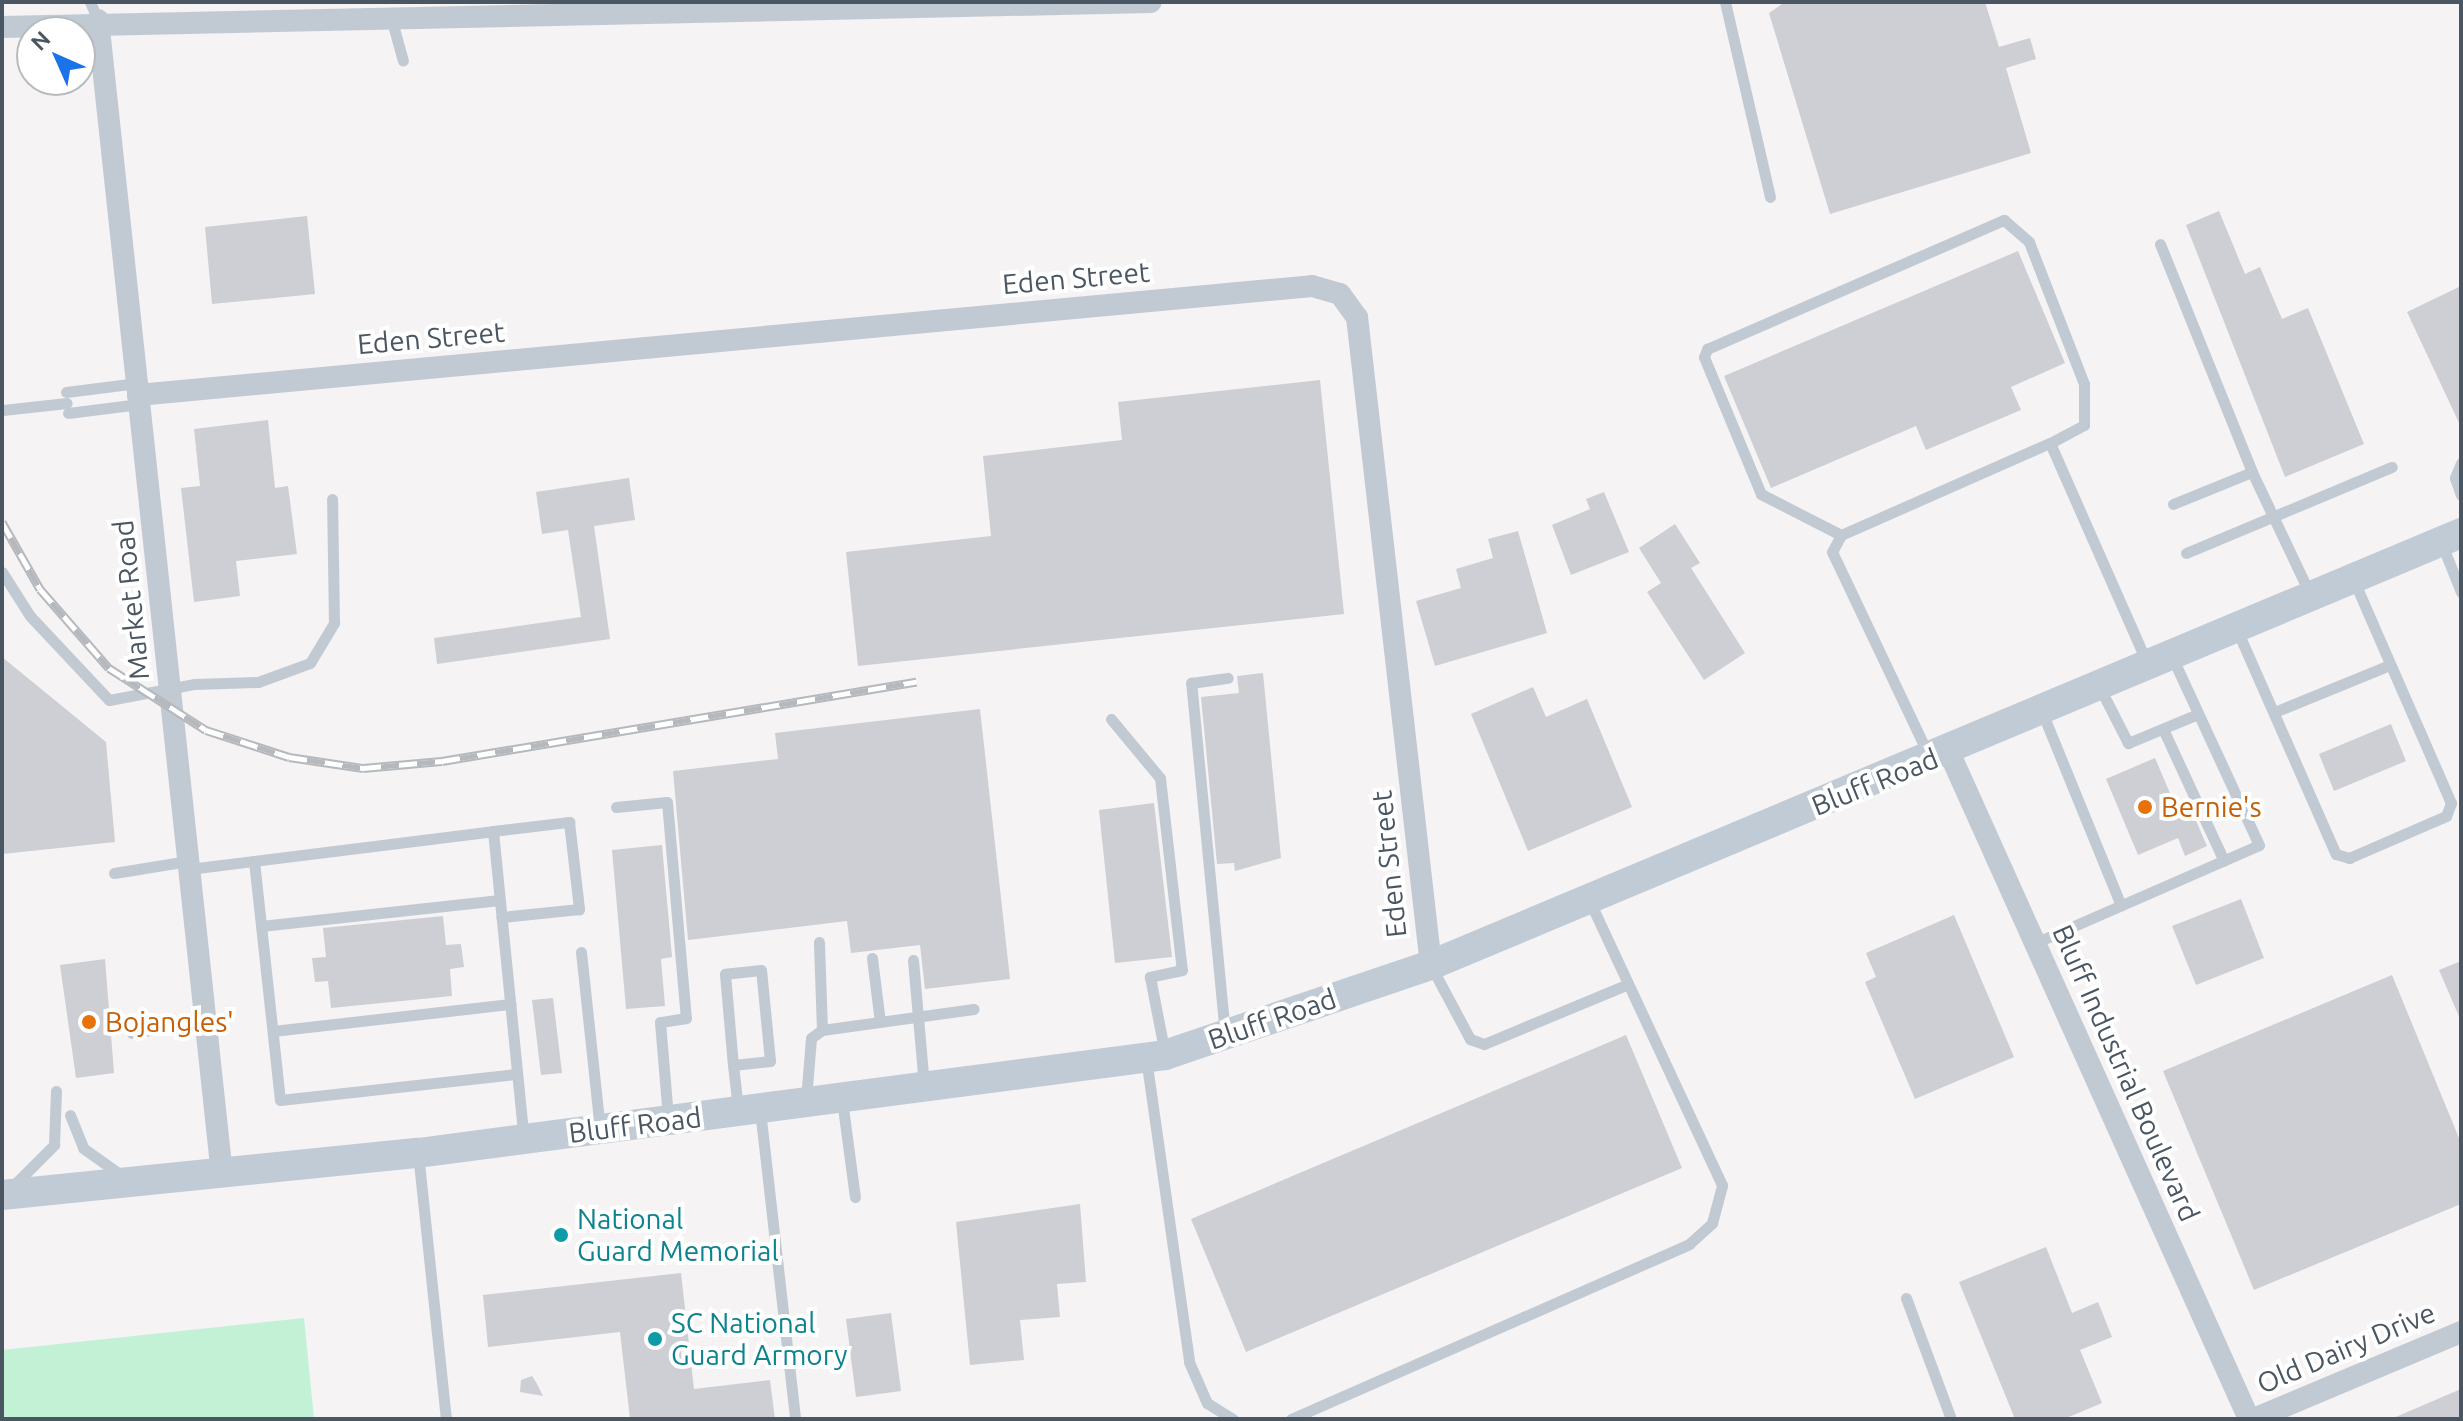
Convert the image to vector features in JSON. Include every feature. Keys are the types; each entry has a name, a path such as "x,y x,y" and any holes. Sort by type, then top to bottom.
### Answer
{"main road":[{"name":"Bluff Road","path":"2,1195 418,1153 924,1089 1155,1056 1431,965 1940,756 2451,537"}],"street":[{"path":"2,27 94,11 392,21 556,10 1151,2"},
{"name":"Market Road","path":"94,11 172,694 222,1174"},
{"name":"Eden Street","path":"138,394 1312,286 1340,294 1357,317 1431,965"},
{"name":"Bluff Industrial Boulevard","path":"1940,756 2035,943 2252,1419"},
{"name":"Old Dairy Drive","path":"2252,1419 2461,1332"}],"lane":[{"path":"1725,2 1770,197"},
{"path":"392,21 403,61"},
{"path":"1841,535 1761,494 1704,357 1707,349 2004,220 2029,242 2084,384 2084,425 1841,535 1832,552 1940,756"},
{"path":"2160,244 2252,472 2311,597"},
{"path":"67,403 138,394"},
{"path":"3,410 138,394"},
{"path":"2035,943 2259,845 2198,714 2160,662 2050,443"},
{"path":"2461,463 2455,478 2461,495"},
{"path":"2186,553 2392,467"},
{"path":"2173,504 2252,472"},
{"path":"2,572 30,616 109,700 172,694 194,684 258,682 310,663 334,623 332,499"},
{"path":"2451,537 2461,592"},
{"path":"2236,629 2277,711 2336,854 2349,858 2446,816 2451,803 2353,579"},
{"path":"2277,711 2390,665"},
{"path":"1225,1035 1191,683 1228,678"},
{"path":"2100,688 2128,743 2198,714"},
{"path":"2042,712 2121,906"},
{"path":"1111,719 1160,778 1182,970 1150,977 1155,1056 1189,1362 1207,1403 1233,1419"},
{"path":"2163,729 2224,861"},
{"path":"616,807 667,802 686,1018 660,1022 668,1121"},
{"path":"114,873 254,861 569,822 579,909 501,917"},
{"path":"493,831 524,1139"},
{"path":"254,861 280,1100 517,1074"},
{"path":"261,926 500,900"},
{"path":"1291,1419 1689,1244 1712,1223 1722,1185 1589,900"},
{"path":"819,942 822,1030"},
{"path":"581,952 601,1130"},
{"path":"872,958 880,1022"},
{"path":"913,960 924,1089"},
{"path":"1431,965 1470,1039 1484,1044 1628,984"},
{"path":"733,1065 770,1061 761,970 725,974 733,1065 749,1111 795,1419"},
{"path":"273,1031 510,1004"},
{"path":"806,1104 811,1038 822,1030 974,1009"},
{"path":"132,1033 205,1021"},
{"path":"2,1195 51,1151 56,1091"},
{"path":"842,1099 855,1197"},
{"path":"70,1115 83,1148 131,1182"},
{"path":"418,1153 446,1419"},
{"path":"1906,1298 1951,1419"}],"green space":[{"path":"304,1318 314,1419 2,1419 2,1350"}],"building":[{"path":"1785,2 1985,2 1999,47 2030,38 2036,59 2006,68 2031,153 1830,214 1769,13"},
{"path":"2219,211 2245,274 2260,267 2282,319 2308,308 2364,444 2285,477 2186,225"},
{"path":"307,216 315,294 212,304 205,227"},
{"path":"2018,251 2065,363 2011,387 2021,410 1926,450 1916,426 1771,488 1724,376"},
{"path":"2461,286 2461,427 2407,312"},
{"path":"1320,380 1344,614 858,666 846,552 991,536 983,456 1122,440 1118,402"},
{"path":"268,420 275,488 288,486 297,554 236,561 240,596 194,602 181,488 200,486 194,429"},
{"path":"629,478 635,520 594,526 610,639 437,664 434,638 581,617 568,530 542,534 536,492"},
{"path":"1604,492 1629,552 1571,575 1552,525 1590,509 1586,499"},
{"path":"1675,524 1700,563 1691,568 1745,653 1704,680 1647,592 1661,583 1639,548"},
{"path":"1518,531 1547,633 1435,666 1416,601 1461,588 1456,569 1493,558 1488,539"},
{"path":"2,657 106,742 115,842 3,854"},
{"path":"1263,673 1281,858 1235,871 1234,863 1217,864 1201,697 1239,693 1237,676"},
{"path":"1533,687 1546,717 1587,699 1632,807 1528,851 1471,714"},
{"path":"980,709 1010,979 925,989 920,945 851,953 847,921 688,940 673,771 778,759 775,733"},
{"path":"2391,724 2406,761 2334,791 2319,754"},
{"path":"2155,758 2178,812 2190,807 2207,846 2185,856 2178,838 2138,855 2106,779"},
{"path":"1154,803 1172,957 1115,963 1099,810"},
{"path":"662,845 672,957 661,959 665,1006 626,1009 612,850"},
{"path":"2241,899 2264,958 2196,985 2172,926"},
{"path":"1954,915 2014,1057 1915,1099 1865,982 1876,977 1866,953"},
{"path":"443,916 446,945 461,944 464,967 450,969 452,996 331,1008 328,981 315,982 312,958 326,957 323,928"},
{"name":"Bojangles'","path":"105,959 114,1073 76,1078 60,965"},
{"path":"2461,961 2461,1021 2439,970"},
{"path":"2392,975 2461,1143 2461,1204 2254,1290 2163,1071"},
{"path":"553,998 562,1073 541,1075 532,1000"},
{"path":"1626,1035 1682,1168 1246,1352 1191,1219"},
{"path":"1080,1204 1086,1282 1057,1284 1060,1317 1020,1320 1024,1360 970,1365 956,1222"},
{"path":"2046,1247 2072,1313 2098,1302 2112,1337 2080,1350 2102,1403 2064,1419 2015,1419 1959,1282"},
{"name":"SC National Guard Armory","path":"681,1273 694,1389 770,1380 775,1419 630,1419 620,1332 488,1347 483,1295"},
{"path":"891,1313 901,1391 856,1397 846,1319"},
{"path":"532,1376 543,1396 520,1392 521,1380"},
{"path":"2461,1389 2461,1419 2391,1419"}],"railway":[{"path":"2,522 40,589 109,668 206,730 289,757 363,768 442,761 916,682"}],"place":[{"name":"Bernie's","path":"2145,807"},
{"name":"Bojangles'","path":"89,1022"},
{"name":"National Guard Memorial","path":"561,1235"},
{"name":"SC National Guard Armory","path":"655,1339"}]}
